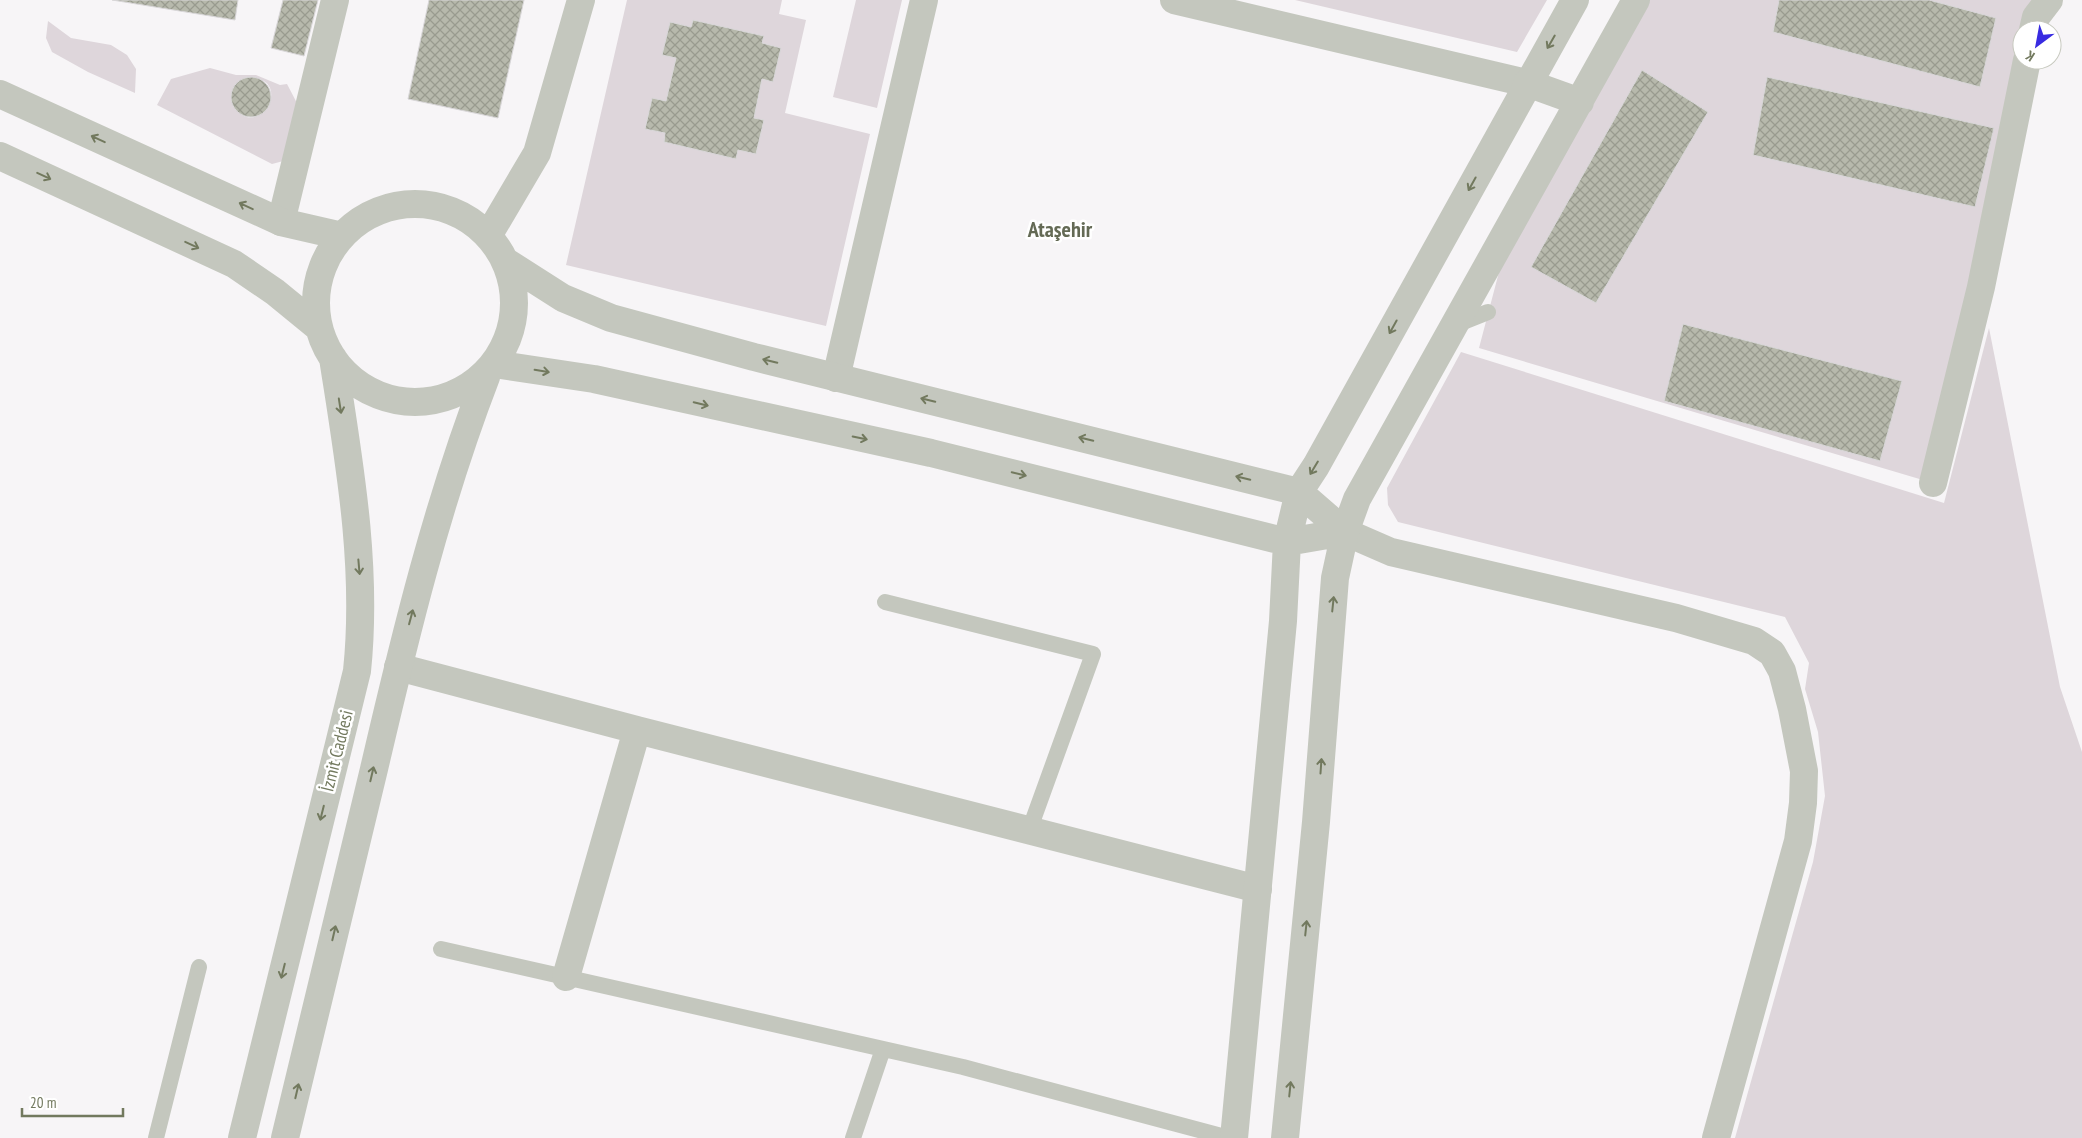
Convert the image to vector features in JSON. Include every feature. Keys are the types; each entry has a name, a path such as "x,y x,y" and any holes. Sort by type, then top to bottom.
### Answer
{"street":[{"path":"281,222 335,0"},
{"path":"488,236 537,153 581,0"},
{"path":"836,378 924,0"},
{"path":"1174,0 1527,83 1580,102"},
{"path":"1234,1138 1284,621 1287,542 1299,492 1320,458 1527,83 1575,0"},
{"path":"1285,1138 1316,832 1331,616 1335,578 1345,532 1357,500 1636,0"},
{"path":"2035,20 2049,0"},
{"path":"1933,483 1981,287 2025,70"},
{"path":"0,94 281,222 342,236"},
{"path":"0,156 234,264 275,292 319,328"},
{"name":"İzmit Caddesi","path":"242,1138 357,671 361,618 360,576 351,470 332,358 319,328 316,295 324,263 342,236 368,216 399,205 431,205 462,216 488,236 505,261 514,290 514,319 504,348 490,371 462,439 445,494 398,667 285,1138"},
{"path":"505,261 563,298 611,318 836,378 1299,492 1345,532 1401,554 1676,618 1754,641 1772,653 1782,671 1792,709 1804,771 1803,803 1798,841 1716,1138"},
{"name":"İzmit Caddesi","path":"332,358 352,380 378,395 406,402 436,400 464,390 490,371"},
{"path":"490,371 594,379 926,452 1287,542 1345,532"},
{"path":"398,667 1258,889"},
{"path":"566,977 637,730"}],"lane":[{"path":"1454,326 1488,312"},
{"path":"886,602 1093,654 1029,831"},
{"path":"441,948 963,1067 1229,1138"},
{"path":"156,1138 199,967"},
{"path":"853,1138 883,1049"}],"shaded area":[{"path":"627,0 782,0 779,14 806,20 785,113 870,134 826,326 566,265","holes":["693,20 763,36 762,43 781,48 773,82 762,79 754,118 764,120 756,154 738,150 736,158 664,142 665,133 645,128 652,98 666,101 676,58 663,55 670,23 691,27"]},
{"path":"856,0 902,0 877,108 833,97"},
{"path":"1295,0 1547,0 1517,52"},
{"path":"1646,0 2049,0 2031,20 2012,20 2012,70 2020,70 1933,483 1479,348 1499,272"},
{"path":"48,21 71,38 111,45 127,55 136,69 135,93 88,72 52,52 46,38"},
{"path":"210,68 236,75 256,75 280,85 287,84 299,107 287,160 272,164 157,105 171,79","holes":["247,77 262,80 269,87 271,96 268,105 262,113 254,117 244,116 232,103 233,90"]},
{"path":"1989,328 2060,687 2082,752 2082,1138 1735,1138 1813,862 1825,796 1818,732 1805,689 1809,663 1785,617 1398,522 1388,505 1387,488 1461,352 1944,503"}],"building":[{"path":"112,0 238,0 235,20"},
{"path":"283,0 318,0 304,56 271,48"},
{"path":"429,0 524,0 498,118 408,99"},
{"path":"1779,0 1929,0 1996,18 1980,87 1773,32"},
{"path":"693,20 764,36 762,43 781,48 773,82 762,79 754,118 764,120 756,154 738,150 736,159 664,142 665,133 645,129 652,98 666,101 676,58 662,55 670,22 691,27"},
{"path":"1642,70 1708,112 1596,303 1531,267"},
{"path":"247,77 255,77 262,80 268,86 271,97 268,108 262,114 255,117 247,117 240,114 234,108 231,101 231,93 234,86 240,80"},
{"path":"1767,77 1994,128 1975,207 1753,155"},
{"path":"1683,324 1902,381 1880,461 1664,401"}],"district":[{"name":"Ataşehir","path":"1060,229"}]}
